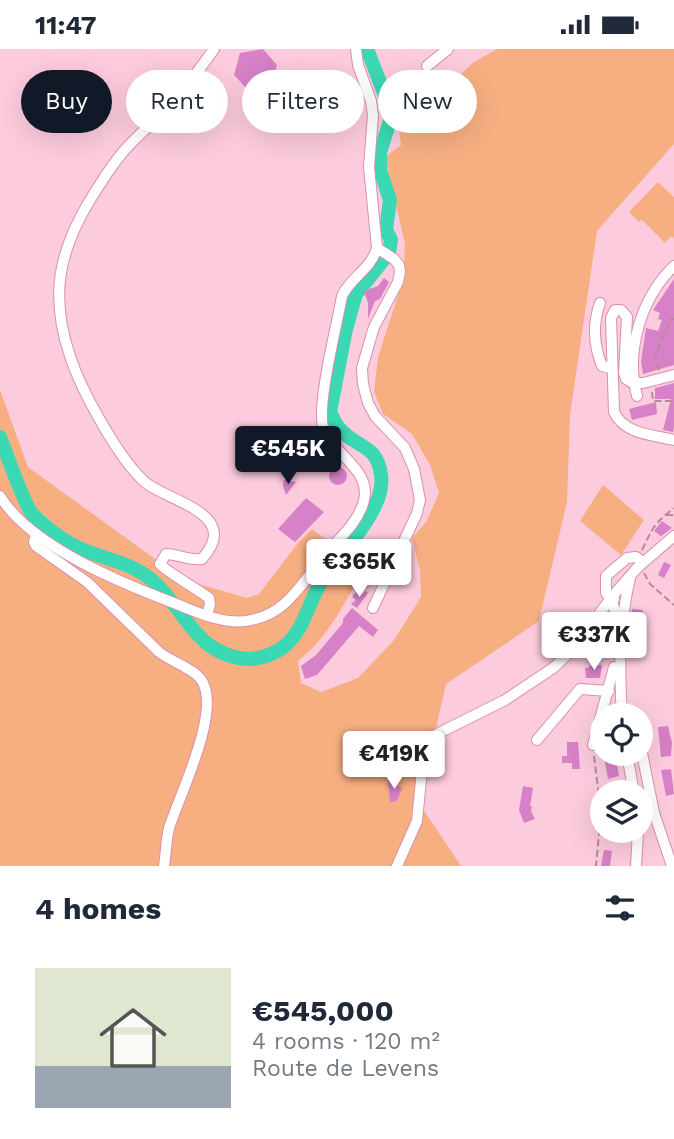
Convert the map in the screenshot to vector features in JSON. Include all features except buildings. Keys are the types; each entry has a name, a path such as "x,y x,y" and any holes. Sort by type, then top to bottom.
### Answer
{"street":[{"path":"202,613 210,604 209,598 179,576 163,569 160,564 166,554 202,559 213,542 213,527 205,516 145,482 101,422 70,355 58,294 68,242 96,189 121,154 174,101 214,49"},
{"path":"0,496 9,510 36,534 108,577 233,622 249,621 267,615 284,605 354,523 364,502 359,473 333,445 323,428 322,407 342,296 346,287 374,259 379,250 369,167 373,115 356,49"},
{"path":"427,66 447,49"},
{"path":"373,608 420,501 414,469 405,447 375,416 362,384 362,368 374,327 398,282 400,272 394,259 379,250"},
{"path":"637,396 633,383 634,345 652,293 674,266"},
{"path":"600,303 594,334 595,345 602,366 611,368"},
{"path":"674,375 633,383 626,379 627,317 621,310 615,310 611,318 611,368 612,404 617,419 636,432 674,440"},
{"path":"36,534 36,546 87,582 159,652 191,670 205,686 205,710 197,759 181,793 169,831 164,866"},
{"path":"397,866 416,821 423,760 435,735 495,705 553,668 573,649 631,575 674,537"},
{"path":"622,703 621,632 615,613 619,601 606,593 606,576 613,568 632,557 641,559 643,567"},
{"path":"593,624 615,613 631,575"},
{"path":"604,703 614,674 615,641 621,632"},
{"path":"537,740 580,689 609,691"},
{"path":"645,766 654,813 672,866"},
{"path":"636,866 637,843"}],"path":[{"path":"659,371 655,355 671,319 674,319"},
{"path":"651,381 653,401 674,401"},
{"path":"646,541 656,522 674,507"},
{"path":"665,515 674,515"},
{"path":"643,567 650,584 674,605"},
{"path":"595,766 600,812 596,866"}],"shaded area":[{"path":"497,49 674,49 674,144 597,231 570,415 567,502 539,621 446,684 419,803 461,866 0,866 0,390 28,467 184,580 247,598 259,594 312,529 364,568 327,630 298,661 301,683 321,692 358,678 394,640 421,597 420,570 412,538 426,522 439,493 430,465 412,434 383,414 374,392 378,357 403,280 405,244 385,157 401,145 399,133 477,133 477,70 465,70"},
{"path":"658,182 674,197 674,238 671,236 665,243 642,220 639,222 629,212"},
{"path":"603,485 644,520 621,555 580,521"}],"waterway":[{"path":"0,437 33,515 71,544 144,574 164,592 193,629 216,649 230,656 253,659 279,650 293,638 320,584 369,517 381,489 381,475 375,458 339,428 330,412 346,329 356,294 389,253 391,240 386,230 390,200 380,170 380,152 391,118 367,49"}]}
